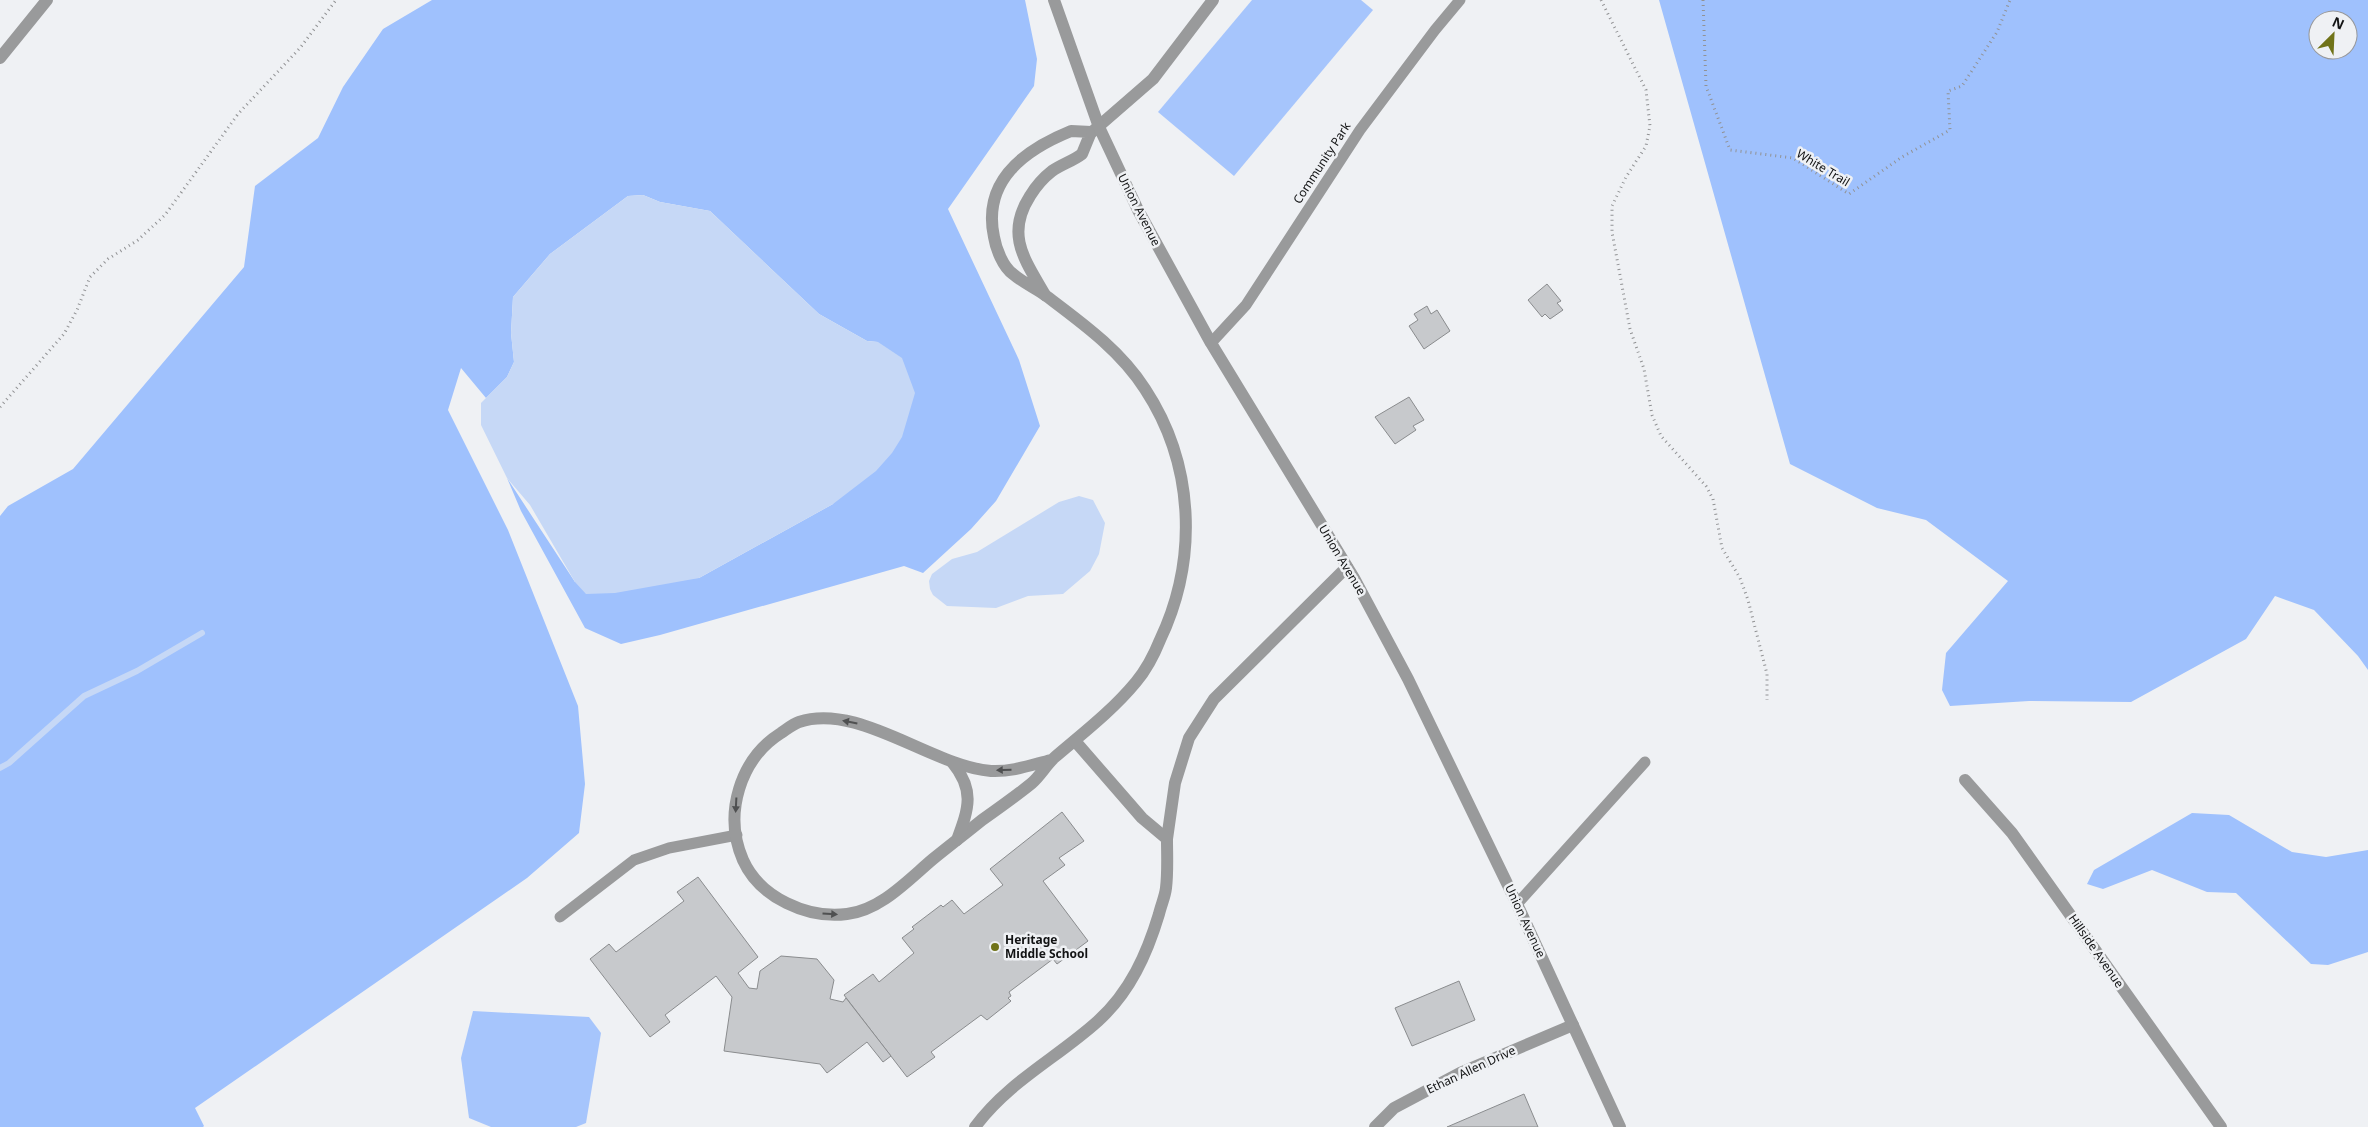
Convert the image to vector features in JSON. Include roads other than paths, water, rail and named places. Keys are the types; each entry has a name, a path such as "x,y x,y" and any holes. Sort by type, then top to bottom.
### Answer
{"street":[{"path":"0,58 47,0"},
{"name":"Union Avenue","path":"1054,0 1095,130 1211,343 1347,567 1408,679 1517,904 1620,1127"},
{"path":"1045,295 1024,259 1018,228 1020,216 1038,183 1054,169 1082,154 1095,130 1153,80 1185,40 1213,0"},
{"path":"1051,760 1020,770 991,771 950,760 858,724 827,718 798,722 766,742 747,766 736,798 736,835 744,861 763,886 786,903 813,912 833,915 852,914 871,907 892,894 957,840 1035,781 1051,760 1112,708 1138,680 1153,656 1176,603 1181,582 1187,536 1186,509 1178,466 1168,434 1145,389 1127,364 1105,342 1045,295 1011,273 996,248 990,222 996,194 1006,174 1025,155 1045,142 1071,131 1095,130"},
{"path":"974,1127 988,1109 1006,1092 1098,1021 1120,998 1131,982 1152,935 1166,889 1167,839 1175,783 1189,738 1214,699 1347,567"},
{"path":"1075,741 1142,818 1167,839"},
{"path":"950,760 962,775 969,795 967,815 957,840"},
{"name":"Hillside Avenue","path":"1965,780 2012,833 2221,1127"},
{"name":"Ethan Allen Drive","path":"1375,1127 1394,1108 1460,1073 1573,1025"}],"lane":[{"name":"Community Park","path":"1211,343 1246,306 1360,130 1435,30 1460,0"},
{"path":"1517,904 1645,762"},
{"path":"560,917 634,860 668,848 736,835"}],"waterway":[{"path":"0,768 9,763 84,696 137,671 202,633"}],"place":[{"name":"Heritage Middle School","path":"995,947"}]}
